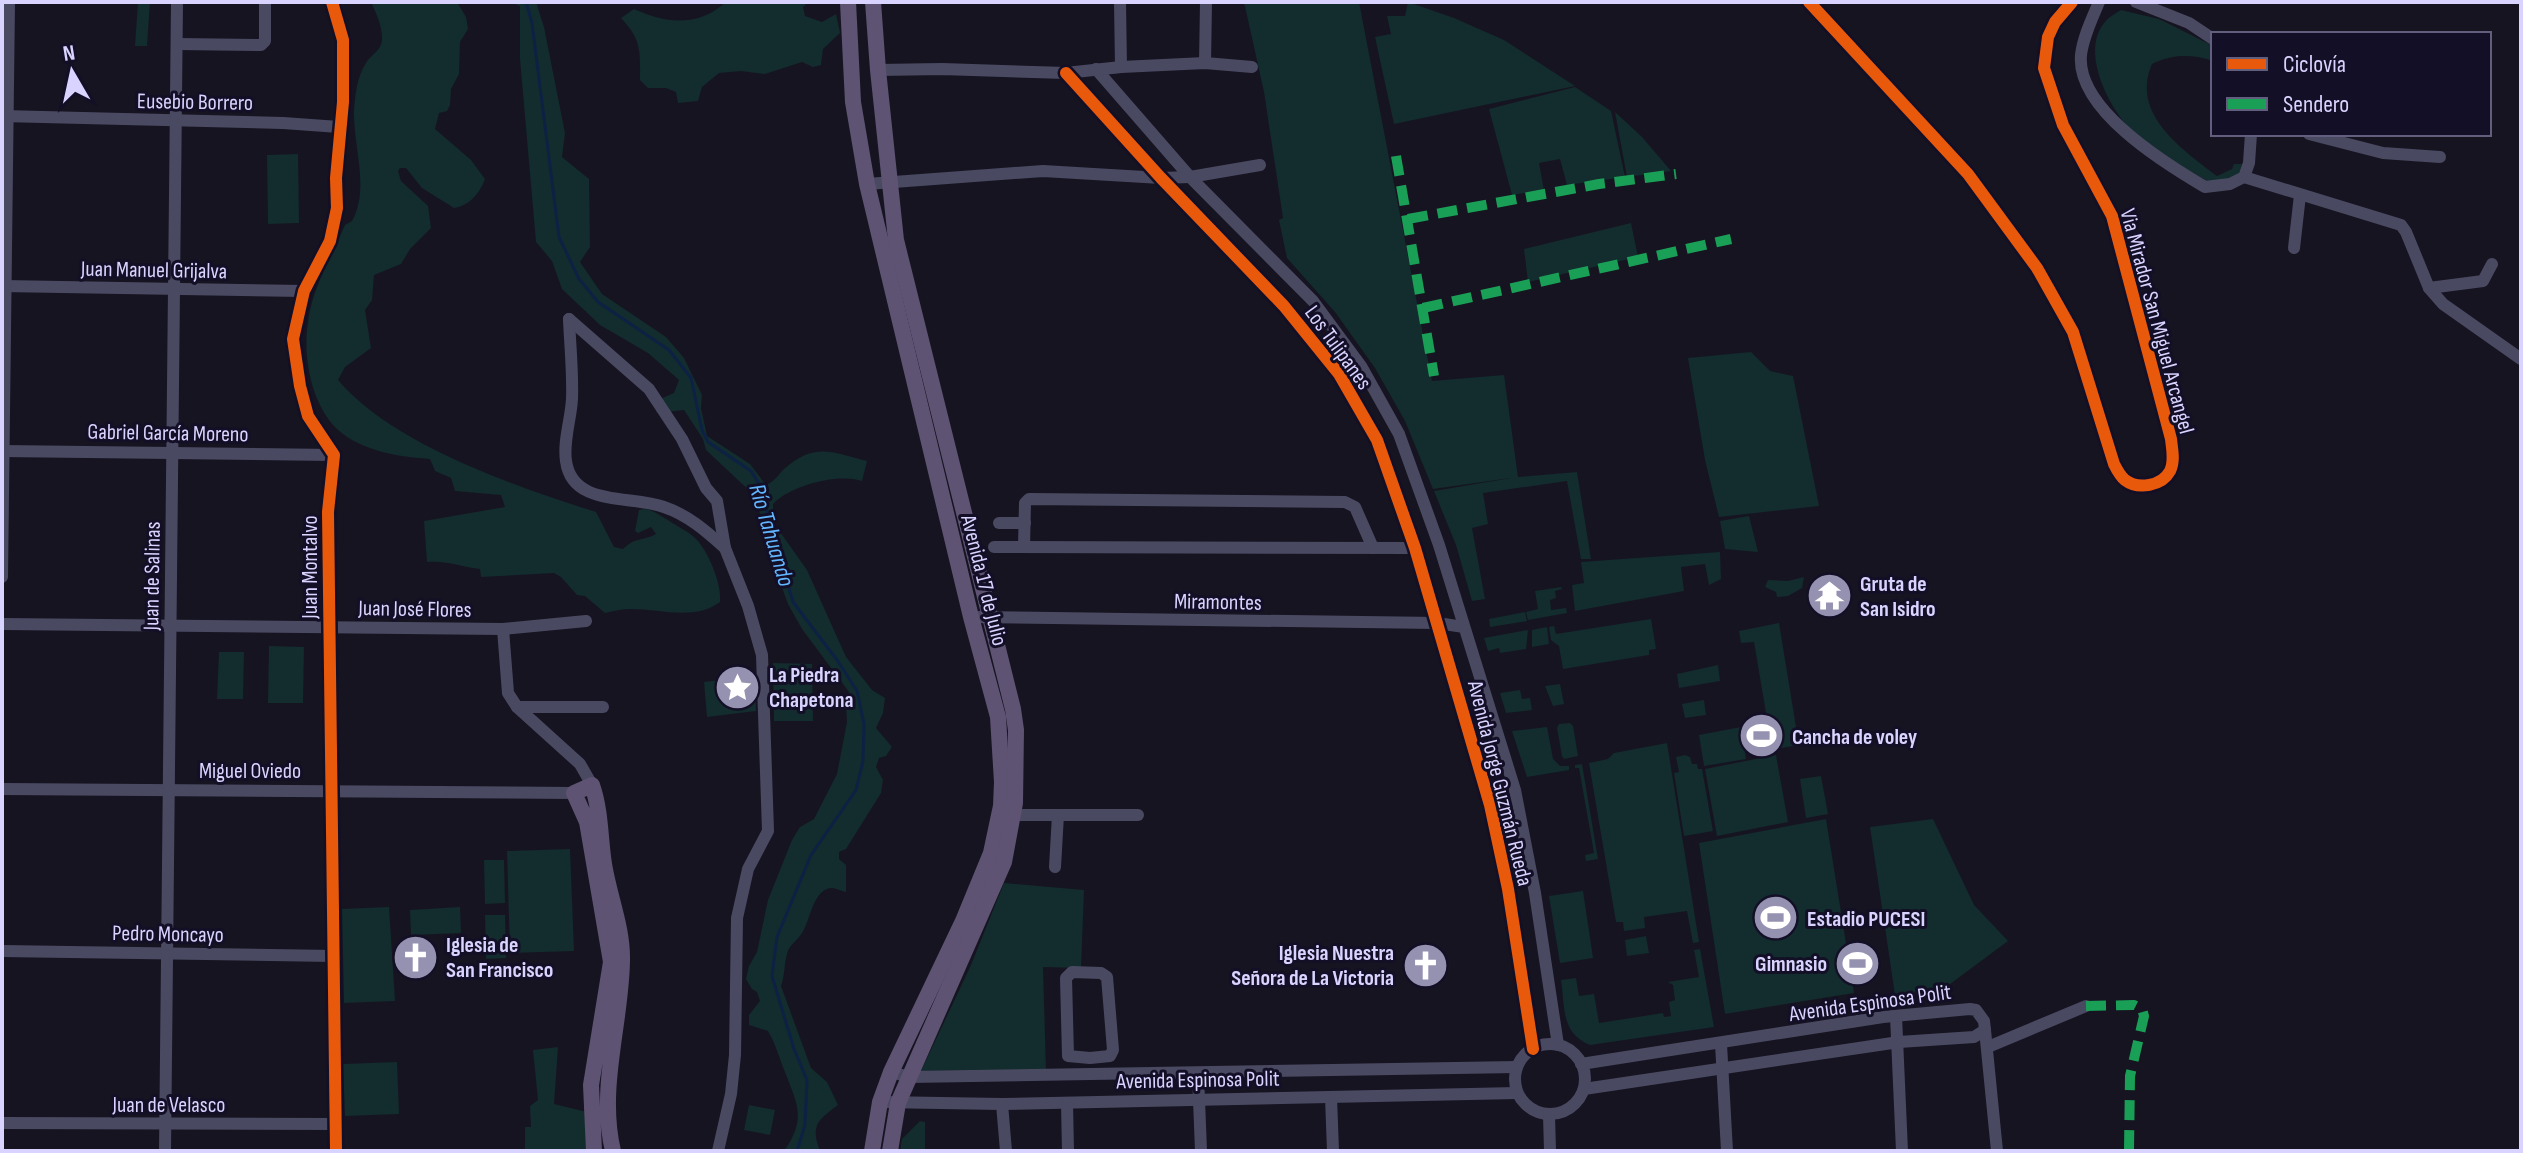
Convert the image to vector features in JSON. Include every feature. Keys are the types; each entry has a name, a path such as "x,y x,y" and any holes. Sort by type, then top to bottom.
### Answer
{"main road":[{"name":"Avenida 17 de Julio","path":"848,2 853,102 867,184 998,717 1001,806 991,853 963,921 891,1072 880,1102 872,1151"},
{"name":"Avenida 17 de Julio","path":"873,2 896,240 1015,719 1016,756 1013,815 997,880 898,1103 890,1151"},
{"name":"Miguel Oviedo","path":"574,793 592,785"},
{"path":"592,785 622,956 608,1092 613,1151"},
{"path":"574,793 587,822 611,962 591,1085 594,1151"}],"street":[{"path":"2,577 5,116 9,2"},
{"name":"Juan de Salinas","path":"165,1151 177,2"},
{"path":"177,44 261,45 265,41 265,2"},
{"path":"332,2 343,40 337,208 330,241 304,291 293,339 308,416 334,455"},
{"path":"1120,2 1121,67"},
{"path":"1205,63 1206,2"},
{"name":"Via Mirador San Miguel Arcangel","path":"1809,2 1968,174 2037,268 2073,332 2114,464 2122,478 2133,485 2148,485 2159,482 2169,474 2173,462 2171,439 2112,216 2063,125 2044,68 2048,37 2064,9 2072,2"},
{"path":"2099,2 2081,56 2083,79 2093,98 2121,127 2154,155 2205,187 2230,184 2244,177 2249,163 2251,136"},
{"path":"2136,2 2189,23 2211,38"},
{"path":"878,70 1066,73 1205,63 1252,67"},
{"name":"Los Tulipanes","path":"1096,69 1190,177 1313,301 1361,366 1399,434 1439,545 1464,627"},
{"name":"Los Tulipanes","path":"1066,73 1284,306 1339,374 1377,440 1415,548 1437,623"},
{"name":"Eusebio Borrero","path":"5,116 339,127"},
{"path":"2317,136 2383,153 2440,157"},
{"path":"867,184 1043,171 1190,177 1260,165"},
{"path":"2244,177 2401,225 2429,288 2443,304 2521,359"},
{"path":"2294,248 2300,195"},
{"path":"2429,288 2483,281 2492,264"},
{"name":"Juan Manuel Grijalva","path":"4,286 304,291"},
{"path":"718,1151 731,1094 735,1055 737,918 748,869 768,831 762,655 748,606 725,548 717,501 706,488 682,439 649,389 569,319 572,401 566,461 576,486 593,495 665,507 697,524 725,548"},
{"name":"Gabriel García Moreno","path":"3,451 334,455"},
{"name":"Juan Montalvo","path":"334,455 328,512 336,1151"},
{"path":"1024,547 1025,503 1029,499 1345,502 1355,507 1373,548"},
{"path":"999,523 1025,523"},
{"path":"994,547 1415,548"},
{"name":"Miramontes","path":"971,617 1437,623 1464,627"},
{"name":"Juan José Flores","path":"2,624 503,629 586,621"},
{"name":"Avenida Jorge Guzmán Rueda","path":"1437,623 1490,805 1508,889 1533,1049"},
{"name":"Avenida Jorge Guzmán Rueda","path":"1464,627 1515,790 1558,1045"},
{"path":"503,629 506,685 517,707 580,764 592,785"},
{"path":"517,707 603,707"},
{"path":"1469,731 1496,724"},
{"name":"Miguel Oviedo","path":"2,789 574,793"},
{"path":"1013,815 1138,815"},
{"path":"1055,867 1058,815"},
{"path":"1508,889 1533,884"},
{"name":"Pedro Moncayo","path":"2,951 334,956"},
{"path":"1072,972 1101,973 1108,981 1113,1050 1110,1056 1090,1058 1071,1058 1067,1053 1066,978 1072,972"},
{"path":"1988,1047 2086,1006"},
{"name":"Avenida Espinosa Polit","path":"1581,1064 1896,1016 1976,1010 1984,1021 1985,1030 1974,1037 1899,1042 1584,1089"},
{"path":"1896,1016 1902,1151"},
{"path":"1985,1030 1997,1151"},
{"path":"1721,1044 1727,1151"},
{"path":"1558,1045 1568,1050 1581,1064 1584,1089 1573,1106 1564,1112 1549,1115 1532,1110 1517,1093 1517,1067 1533,1049 1558,1045"},
{"path":"1090,1058 1092,1075"},
{"name":"Avenida Espinosa Polit","path":"891,1072 909,1077 1517,1067"},
{"path":"1198,1074 1201,1151"},
{"name":"Avenida Espinosa Polit","path":"880,1102 1002,1104 1517,1093"},
{"path":"1331,1097 1333,1151"},
{"path":"1067,1103 1068,1151"},
{"path":"1002,1104 1006,1151"},
{"path":"1549,1115 1550,1151"},
{"name":"Juan de Velasco","path":"2,1123 336,1124"}],"green space":[{"path":"138,2 150,2 147,46 135,46"},
{"path":"371,2 457,2 466,17 468,29 460,42 459,74 451,89 450,105 447,111 439,113 435,129 471,160 485,179 473,198 454,208 422,188 406,168 400,168 401,181 428,206 431,228 410,249 401,264 374,275 372,300 365,310 371,348 345,367 338,380 390,424 457,461 529,490 596,512 614,547 623,549 656,534 651,527 638,533 635,531 639,510 650,510 668,520 695,538 709,559 720,595 720,602 710,608 689,613 631,609 605,613 585,596 577,595 554,573 481,577 480,569 427,562 424,521 505,507 501,495 455,491 451,478 435,471 430,459 396,455 363,445 343,434 324,412 308,367 308,322 323,272 345,225 352,221 360,195 354,124 356,93 363,68 382,42 380,24"},
{"path":"510,2 536,2 544,27 565,133 562,157 589,179 590,247 580,262 602,294 666,337 684,358 702,395 701,408 707,436 750,464 766,485 795,461 814,452 833,452 867,461 862,481 840,479 815,482 791,491 773,504 773,522 807,570 846,657 872,690 885,698 876,728 892,747 886,756 879,758 876,767 883,780 881,793 846,849 839,852 839,859 846,865 846,892 829,888 818,897 805,928 788,951 781,986 811,1068 827,1082 838,1105 825,1115 816,1129 820,1151 784,1151 796,1128 797,1109 768,1031 749,1025 749,1015 760,1001 746,979 757,952 768,900 792,840 800,827 814,819 837,774 849,692 802,629 788,604 755,496 706,450 703,439 684,410 657,413 653,402 674,393 679,380 648,353 600,325 562,289 552,261 536,242 520,59 520,6"},
{"path":"726,2 808,2 803,7 805,16 822,22 836,14 840,33 823,49 821,65 813,67 802,62 765,74 741,71 719,73 702,87 698,101 678,103 676,92 666,88 648,88 640,80 638,47 633,33 621,18 634,9 658,18 693,19"},
{"path":"1244,2 1359,2 1432,381 1504,375 1518,477 1577,472 1591,559 1581,559 1567,481 1483,493 1488,524 1472,528 1485,599 1472,601 1456,545 1434,491 1511,478 1433,489 1405,421 1375,368 1335,312 1287,258 1279,220 1283,218 1264,92"},
{"path":"1408,2 1504,40 1575,86 1394,124 1375,37 1391,34 1387,16 1405,16"},
{"path":"2121,10 2159,19 2211,45 2211,60 2182,56 2152,64 2147,82 2148,99 2164,129 2189,155 2217,176 2232,169 2234,164 2242,164 2238,177 2211,183 2149,146 2124,122 2107,95 2096,63 2098,33"},
{"path":"1575,87 1611,111 1625,177 1567,185 1560,159 1539,163 1544,190 1512,195 1489,109"},
{"path":"1615,112 1642,137 1671,171 1627,177"},
{"path":"298,154 299,223 268,224 267,155"},
{"path":"1631,223 1638,257 1528,282 1524,249"},
{"path":"1751,352 1770,371 1793,376 1819,506 1719,517 1705,460 1688,358"},
{"path":"1749,516 1758,552 1725,549 1720,521"},
{"path":"1720,552 1721,579 1709,585 1705,564 1681,567 1684,591 1575,611 1572,585 1584,583 1581,562"},
{"path":"1804,577 1802,588 1788,596 1777,597 1776,592 1765,587 1768,580 1788,581"},
{"path":"1561,587 1555,591 1556,598 1550,600 1551,610 1566,608 1567,613 1528,620 1526,612 1538,609 1535,591"},
{"path":"1525,612 1527,621 1490,627 1489,619"},
{"path":"1651,619 1656,649 1649,650 1649,655 1563,669 1559,646 1551,640 1549,627 1554,626 1556,634"},
{"path":"1779,623 1799,745 1752,753 1747,723 1770,720 1775,740 1771,718 1767,719 1754,642 1741,643 1739,631"},
{"path":"1547,627 1549,644 1532,647 1532,630"},
{"path":"1528,630 1526,649 1500,653 1499,648 1488,651 1484,638"},
{"path":"269,646 304,647 303,703 268,703"},
{"path":"219,652 244,652 243,699 217,699"},
{"path":"773,663 812,664 813,721 774,721"},
{"path":"1718,665 1720,681 1679,688 1677,674"},
{"path":"755,676 756,711 707,717 704,682"},
{"path":"1560,684 1564,704 1553,706 1545,686"},
{"path":"1520,690 1522,699 1530,698 1532,710 1506,713 1500,693"},
{"path":"1704,700 1706,715 1685,718 1682,704"},
{"path":"1570,723 1578,756 1564,759 1557,728 1559,724"},
{"path":"1547,727 1553,759 1560,766 1569,766 1569,770 1527,777 1512,731"},
{"path":"1741,727 1746,759 1704,766 1699,735"},
{"path":"1667,743 1699,942 1693,943 1687,911 1644,917 1645,928 1624,931 1623,922 1616,922 1589,763 1608,759 1614,753"},
{"path":"1776,755 1788,822 1717,836 1705,769"},
{"path":"1676,757 1690,757 1692,764 1697,764 1698,769 1702,769 1713,831 1684,836 1674,773 1679,772"},
{"path":"1582,764 1598,859 1586,861 1585,855 1594,853 1579,768 1575,768 1575,765"},
{"path":"1821,776 1828,814 1806,818 1800,779"},
{"name":"Estadio PUCESI","path":"1826,819 1854,993 1725,1014 1699,843"},
{"path":"1933,819 1974,905 2008,941 1942,990 1895,995 1870,827"},
{"path":"570,849 574,951 510,953 507,851"},
{"path":"484,860 504,860 505,903 485,904"},
{"path":"1004,883 1084,890 1081,968 1043,967 1046,1070 921,1071 971,965"},
{"path":"1583,891 1593,958 1560,963 1549,896"},
{"path":"389,907 395,1001 344,1003 342,909"},
{"path":"460,907 461,933 411,935 410,910"},
{"path":"485,915 505,915 506,958 486,959"},
{"path":"1646,936 1649,953 1627,956 1625,940"},
{"path":"1700,949 1714,1027 1590,1045 1569,1027 1561,980 1576,978 1579,996 1594,994 1599,1023 1663,1013 1664,1017 1671,1016 1669,1002 1675,1000 1673,985 1668,982 1699,977 1694,950"},
{"path":"558,1047 554,1104 587,1112 589,1151 525,1151 525,1127 531,1127 530,1106 538,1100 533,1050"},
{"path":"397,1062 399,1114 345,1116 343,1064"},
{"path":"749,1105 775,1110 770,1135 744,1130"},
{"path":"920,1121 925,1122 925,1151 900,1151 902,1139"}],"waterway":[{"name":"Río Tahuando","path":"526,2 532,23 559,237 579,279 598,302 669,350 691,378 702,430 708,442 751,471 763,490 769,522 793,602 857,691 864,724 863,761 856,790 811,855 777,937 772,976 794,1049 807,1080 805,1125 797,1151"}],"marked path":[{"path":"1396,156 1434,376"},
{"path":"1408,219 1599,184 1676,174"},
{"path":"1423,308 1731,239"},
{"path":"2086,1006 2134,1005 2142,1009 2144,1016 2130,1076 2129,1151"}],"cycle path":[{"path":"332,2 343,40 337,208 330,241 304,291 293,339 308,416 334,455 328,512 336,1151"},
{"path":"1809,2 1968,174 2037,268 2073,332 2115,466 2125,480 2143,486 2156,483 2170,471 2173,459 2171,439 2112,216 2063,125 2044,68 2048,37 2055,22 2072,2"},
{"path":"1066,73 1284,306 1339,374 1377,440 1415,548 1490,805 1508,889 1533,1049"}],"place":[{"name":"Gruta de San Isidro","path":"1829,596"},
{"name":"La Piedra Chapetona","path":"738,687"},
{"name":"Cancha de voley","path":"1761,736"},
{"name":"Estadio PUCESI","path":"1776,918"},
{"name":"Iglesia de San Francisco","path":"415,957"},
{"name":"Gimnasio","path":"1858,963"},
{"name":"Iglesia Nuestra Señora de La Victoria","path":"1425,965"}]}
